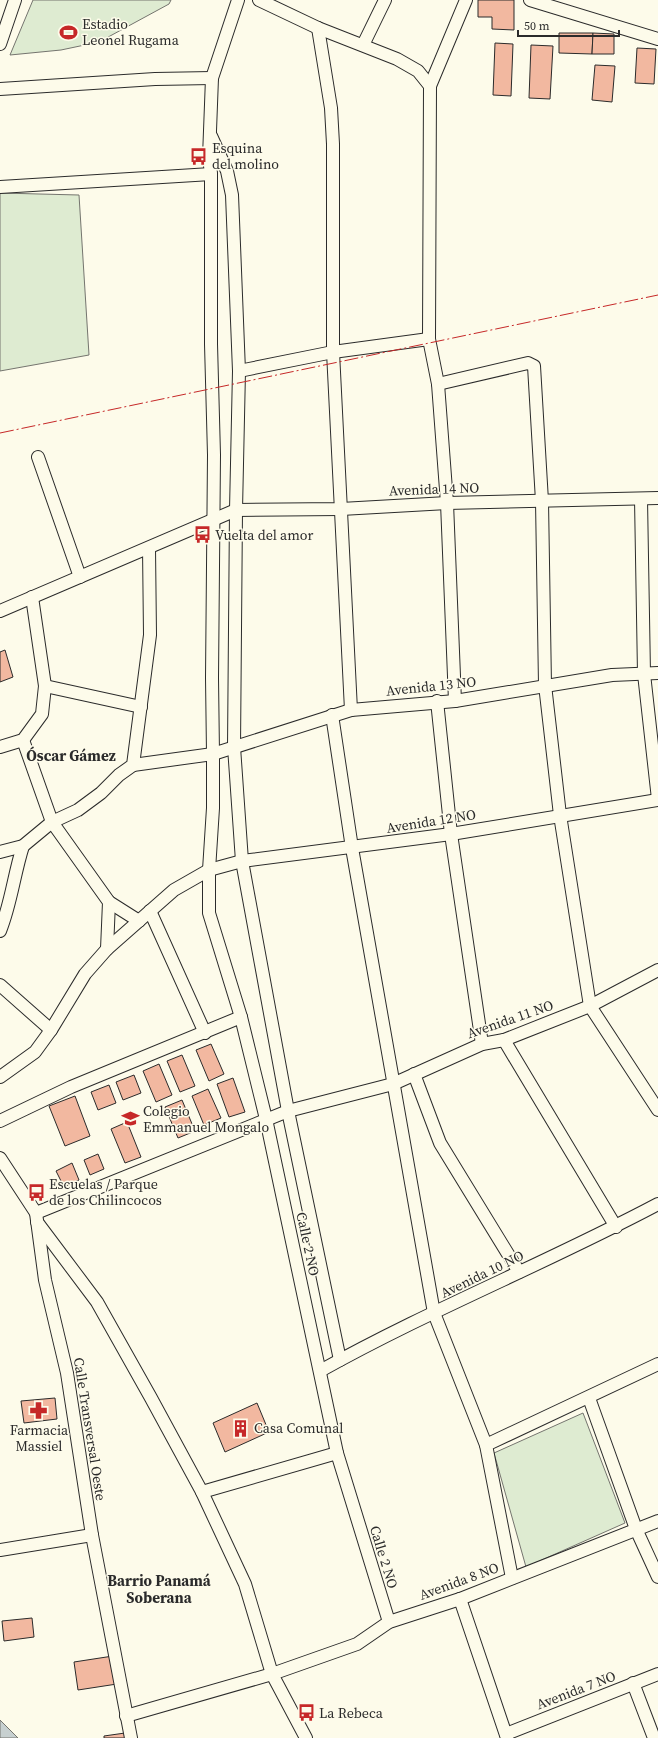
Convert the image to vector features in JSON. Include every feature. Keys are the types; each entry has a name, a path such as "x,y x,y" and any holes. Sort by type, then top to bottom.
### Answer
{"street":[{"path":"0,44 16,0"},
{"name":"Calle 2 NO","path":"238,0 212,78 209,157 211,174 211,344 214,455 213,808 209,870 209,913 241,1018 266,1119 337,1453 389,1622"},
{"path":"259,0 318,28 397,59 418,71 430,86"},
{"path":"363,45 385,0"},
{"path":"454,701 447,503 438,384 429,339 430,86 466,0"},
{"path":"530,0 658,39"},
{"path":"318,28 331,108 333,144 334,352 351,710"},
{"path":"0,89 156,79 212,78"},
{"path":"211,135 227,171 232,195 239,371 234,747 242,861 288,1111 340,1360"},
{"path":"0,187 211,174"},
{"path":"239,371 334,352 429,339"},
{"path":"438,384 532,363 534,366 542,501 545,685 560,815 590,1006 658,1110"},
{"path":"38,457 80,577"},
{"name":"Avenida 14 NO","path":"0,611 236,510 341,509 447,503 658,498"},
{"path":"641,499 644,674 658,799"},
{"path":"0,852 23,846 52,822 78,810 133,765 142,707 150,635 149,548"},
{"path":"0,747 23,740 42,714 45,686 32,597"},
{"name":"Avenida 13 NO","path":"133,765 213,754 351,710 454,701 612,675 658,673"},
{"path":"45,686 142,707"},
{"path":"438,702 451,834 482,1044"},
{"path":"332,715 352,848 434,1313 486,1445 512,1578"},
{"path":"23,740 52,822 109,902 139,921"},
{"name":"Avenida 12 NO","path":"0,1076 35,1052 51,1030 85,974 107,949 174,890 209,870 242,861 352,848 451,834 658,799"},
{"path":"0,931 6,917 23,846"},
{"path":"107,949 109,902"},
{"path":"150,911 205,1033"},
{"name":"Avenida 11 NO","path":"36,1217 266,1119 288,1111 393,1084 482,1044 504,1040 590,1006 658,970"},
{"path":"0,985 51,1030"},
{"path":"0,1121 71,1088 241,1018"},
{"path":"504,1040 616,1227"},
{"path":"414,1074 440,1143 519,1272"},
{"name":"Calle Transversal Oeste","path":"0,1158 36,1217 45,1280 67,1374 92,1535 131,1738"},
{"name":"Avenida 10 NO","path":"320,1371 434,1313 616,1227 658,1204"},
{"path":"36,1217 97,1302 202,1492 245,1584 272,1674 306,1738"},
{"path":"486,1445 589,1398 658,1364"},
{"path":"589,1398 636,1530 658,1577"},
{"path":"202,1492 337,1453"},
{"name":"Avenida 8 NO","path":"126,1716 272,1674 357,1644 389,1622 460,1599 658,1521"},
{"path":"0,1550 92,1535"},
{"path":"460,1599 507,1736"},
{"name":"Avenida 7 NO","path":"507,1736 658,1674"},
{"path":"633,1683 654,1738"}],"green space":[{"name":"Estadio Leonel Rugama","path":"33,0 171,0 169,4 99,42 61,50 10,55"},
{"path":"0,193 79,195 89,355 0,371"},
{"path":"583,1413 625,1523 526,1567 494,1453"}],"shaded area":[{"path":"0,1720 18,1738 0,1738"}],"building":[{"path":"478,0 514,0 514,30 492,29 492,17 478,17"},
{"path":"559,33 593,33 592,54 559,53"},
{"path":"593,33 614,34 614,54 592,54"},
{"path":"495,43 513,44 511,96 493,95"},
{"path":"531,45 553,46 550,99 529,98"},
{"path":"637,48 656,49 654,84 635,83"},
{"path":"595,65 615,66 612,102 592,100"},
{"path":"5,650 13,677 0,682 0,652"},
{"path":"211,1044 224,1074 209,1081 196,1050"},
{"path":"182,1055 195,1086 180,1092 167,1061"},
{"path":"159,1064 172,1095 156,1102 143,1071"},
{"path":"134,1075 141,1093 123,1100 116,1082"},
{"path":"233,1078 245,1112 229,1117 217,1084"},
{"path":"109,1085 116,1103 98,1110 91,1092"},
{"path":"208,1089 221,1118 204,1125 192,1096"},
{"path":"75,1096 90,1136 65,1146 49,1106"},
{"path":"182,1100 195,1131 178,1138 165,1107"},
{"path":"127,1122 141,1157 125,1163 111,1129"},
{"path":"98,1154 104,1169 90,1175 84,1160"},
{"path":"72,1163 79,1180 64,1187 56,1171"},
{"name":"Farmacia Massiel","path":"55,1398 57,1419 24,1423 21,1401"},
{"name":"Casa Comunal","path":"257,1403 269,1432 225,1452 213,1423"},
{"path":"32,1618 34,1637 4,1641 2,1621"},
{"path":"113,1656 117,1684 78,1690 74,1662"},
{"path":"125,1733 125,1738 104,1738 104,1736"}],"power":[{"path":"0,433 658,295"}],"place":[{"name":"Estadio Leonel Rugama","path":"69,32"},
{"name":"Esquina del molino","path":"199,156"},
{"name":"Vuelta del amor","path":"202,535"},
{"name":"Colegio Emmanuel Mongalo","path":"130,1119"},
{"name":"Escuelas / Parque de los Chilincocos","path":"36,1192"},
{"name":"Farmacia Massiel","path":"39,1410"},
{"name":"Casa Comunal","path":"241,1428"},
{"name":"La Rebeca","path":"306,1713"}],"district":[{"name":"Óscar Gámez","path":"71,755"},
{"name":"Barrio Panamá Soberana","path":"159,1588"}]}
